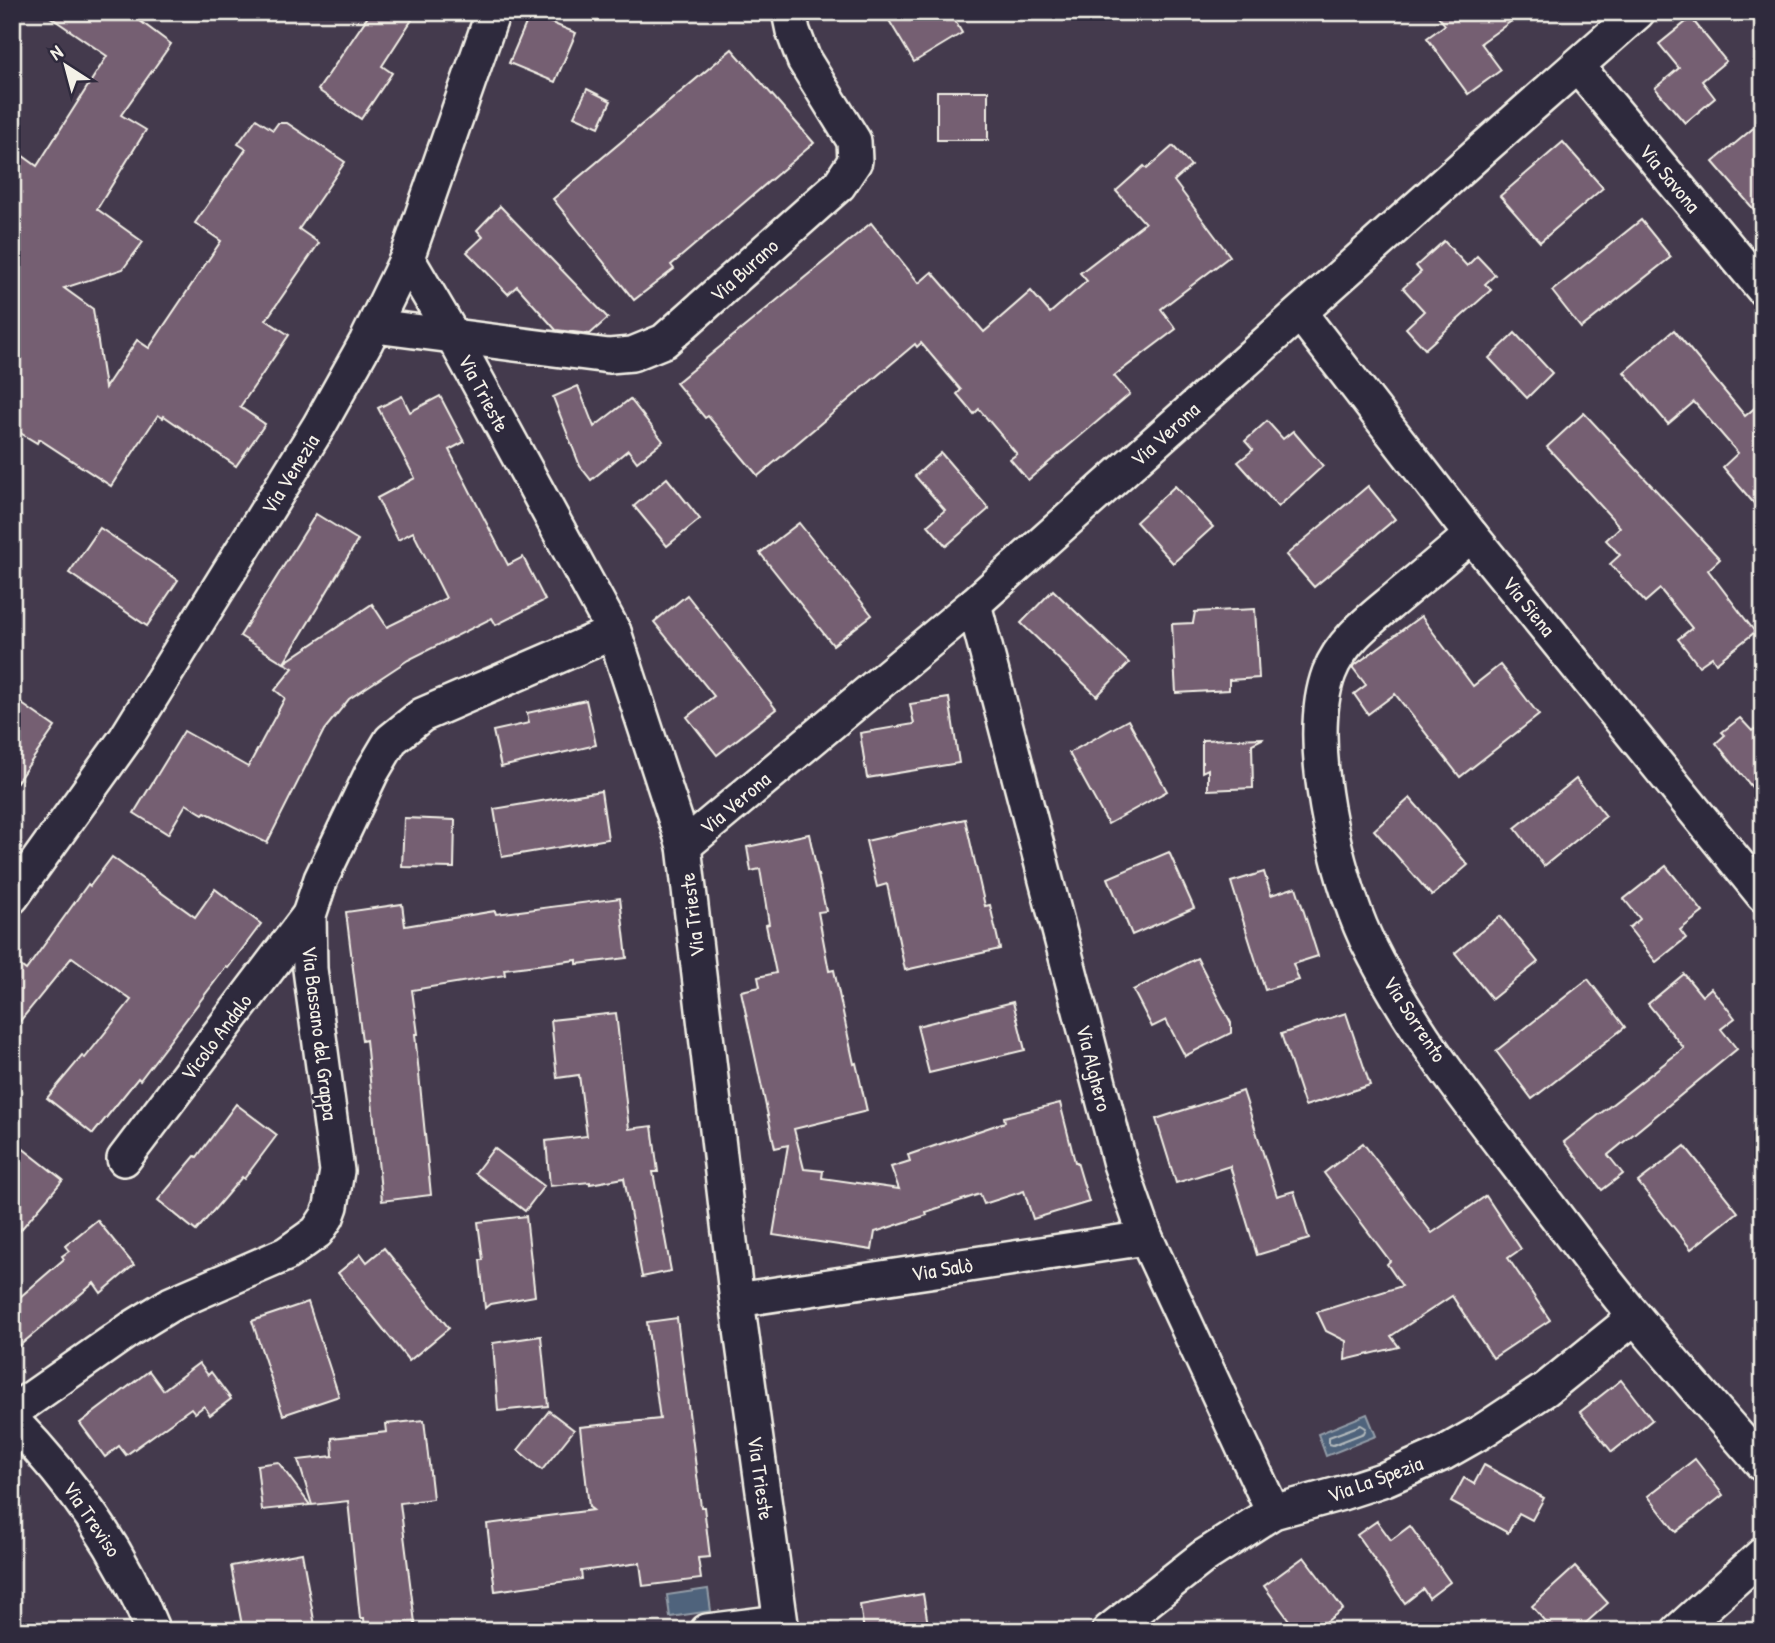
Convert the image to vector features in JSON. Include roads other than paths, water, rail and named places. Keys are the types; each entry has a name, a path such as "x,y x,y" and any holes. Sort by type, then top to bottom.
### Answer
{"street":[{"name":"Via Venezia","path":"12,897 126,738 319,426 375,326 407,258 493,12"},
{"name":"Via Burano","path":"375,326 609,356 649,349 669,337 839,185 855,161 854,141 804,60 789,12"},
{"name":"Via Verona","path":"684,846 974,604 1639,12"},
{"name":"Via Savona","path":"1577,66 1762,287"},
{"name":"Via Trieste","path":"407,258 614,632 684,846 737,1300 781,1627"},
{"name":"Via Siena","path":"1300,313 1471,536 1763,895"},
{"name":"Via Sorrento","path":"1471,536 1362,627 1336,659 1325,687 1320,725 1321,756 1328,809 1354,909 1388,981 1497,1140 1635,1317 1763,1465"},
{"name":"Via Alghero","path":"974,604 1120,1164 1146,1238 1273,1512"},
{"name":"Via Bassano del Grappa","path":"12,1412 161,1310 286,1254 309,1240 324,1224 334,1194 336,1152 310,969 309,915 321,879 372,772 384,750 398,733 430,711 614,632"},
{"name":"Vicolo Andalo","path":"124,1158 309,915"},
{"name":"Via Salò","path":"737,1300 1146,1238"},
{"name":"Via La Spezia","path":"1109,1631 1203,1557 1273,1512 1363,1487 1444,1453 1481,1432 1546,1389 1635,1317"},
{"name":"Via Treviso","path":"12,1420 66,1479 108,1538 136,1590 153,1631"},
{"path":"1678,1631 1763,1554"},
{"path":"708,1631 781,1627"}],"water":[{"path":"1367,1414 1376,1436 1326,1456 1318,1434"},
{"path":"708,1589 711,1611 670,1617 667,1595"}]}
